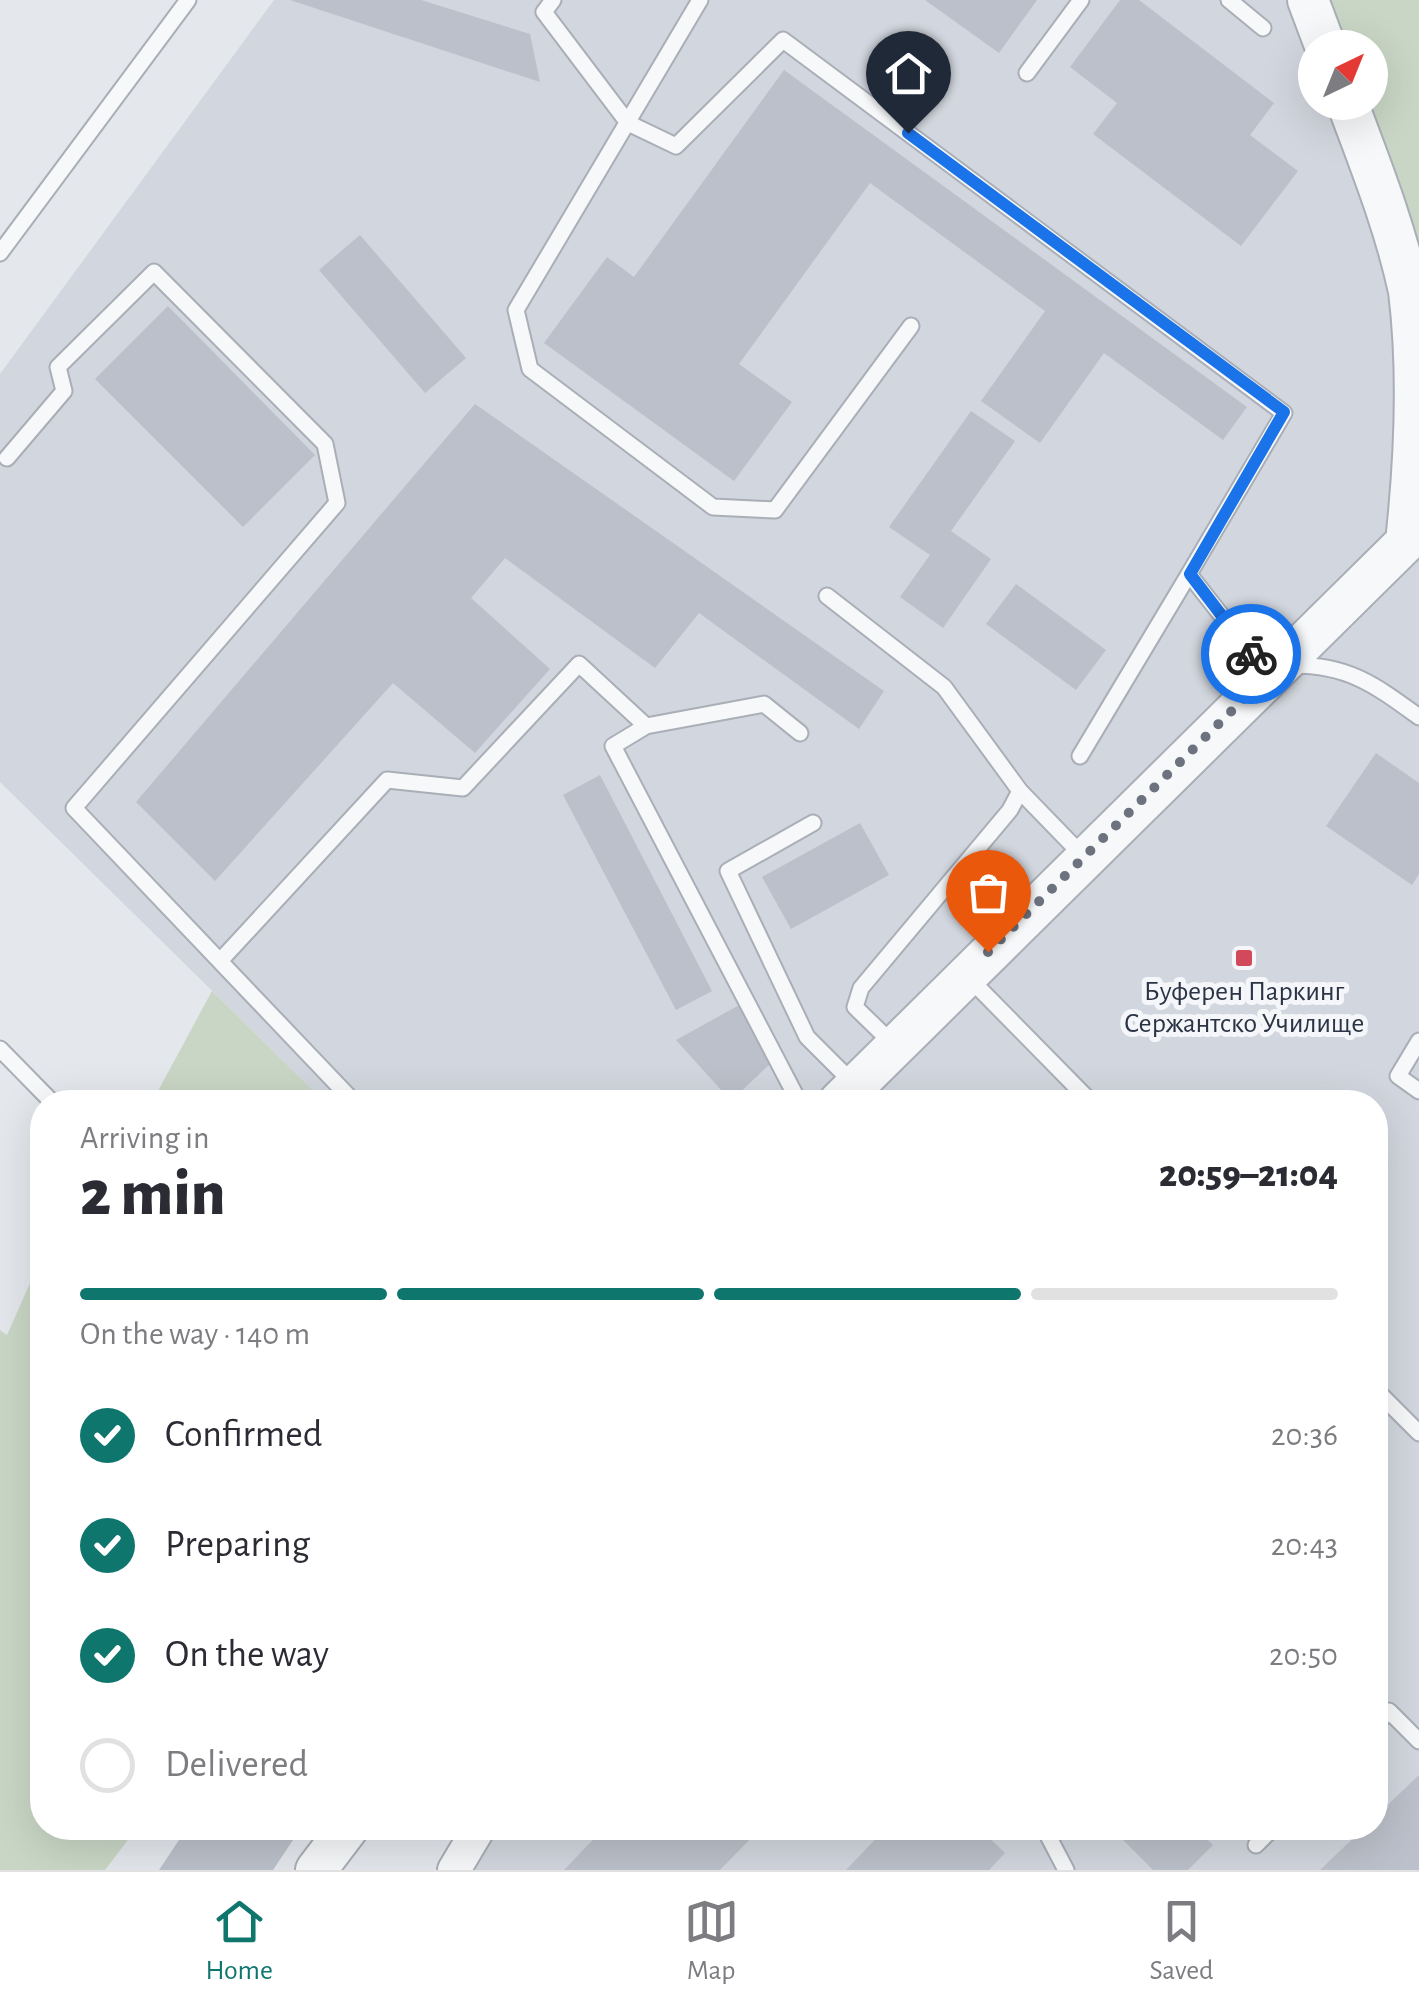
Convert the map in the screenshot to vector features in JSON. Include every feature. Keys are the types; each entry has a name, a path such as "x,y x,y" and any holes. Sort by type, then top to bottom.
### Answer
{"street":[{"path":"1308,0 1319,30"},
{"path":"850,1090 1413,535 1418,428 1414,295 1354,120"},
{"path":"316,1870 339,1840"},
{"path":"454,1870 473,1840"}],"lane":[{"path":"0,253 188,0"},
{"path":"553,0 544,12 628,123 676,146 783,40 1284,412 1080,756"},
{"path":"700,0 516,310 530,369 714,507 775,510 911,326"},
{"path":"1027,73 1080,0"},
{"path":"1228,0 1263,28"},
{"path":"7,458 64,391 58,368 154,272 325,444 336,503 74,808 343,1090"},
{"path":"1190,574 1273,671 1315,665 1363,676 1419,717"},
{"path":"826,596 944,687 1020,791 1084,857"},
{"path":"220,961 386,780 463,788 578,664 646,726"},
{"path":"793,1090 613,746 646,726 764,704 800,733"},
{"path":"894,1045 855,1007 860,988 1010,810 1020,791"},
{"path":"812,823 728,871 807,1036 845,1090"},
{"path":"965,974 1079,1090"},
{"path":"1419,1042 1398,1076 1419,1091"},
{"path":"0,1049 40,1090"},
{"path":"1388,1402 1419,1433"},
{"path":"1388,1712 1419,1742"},
{"path":"1050,1840 1066,1870"},
{"path":"1256,1845 1261,1840"}],"shaded area":[{"path":"274,0 1316,0 1316,30 1298,30 1298,120 1365,120 1410,232 1419,241 1419,1870 470,1870 489,1840 1388,1840 1388,1090 313,1090 0,782 0,374"}],"green space":[{"path":"1316,0 1419,0 1419,241 1410,232 1365,120 1388,120 1388,30 1329,30"},
{"path":"212,991 313,1090 158,1090"},
{"path":"30,1283 30,1840 128,1840 105,1870 0,1870 0,1330 7,1335"}],"building":[{"path":"290,0 421,0 530,34 540,82"},
{"path":"925,0 1037,0 999,53"},
{"path":"1120,0 1139,0 1274,103 1250,135 1298,171 1241,246 1093,134 1117,103 1070,67"},
{"path":"784,70 1247,407 1223,440 1104,353 1040,443 981,401 1045,311 870,183 739,364 792,402 734,481 544,343 607,257 634,277"},
{"path":"360,235 466,358 425,393 319,270"},
{"path":"168,306 315,455 243,527 95,379"},
{"path":"475,404 884,691 859,729 699,613 655,668 505,558 471,598 550,669 475,753 393,683 215,881 136,802"},
{"path":"971,411 1015,441 951,531 991,559 943,628 900,597 930,555 889,527"},
{"path":"1016,584 1106,650 1076,690 986,624"},
{"path":"1376,753 1419,783 1419,874 1412,885 1326,826"},
{"path":"600,775 712,991 676,1010 563,795"},
{"path":"860,823 889,875 791,929 762,877"},
{"path":"743,1003 772,1062 743,1090 721,1090 676,1040"},
{"path":"1419,1775 1419,1870 1320,1870 1351,1840 1388,1840 1388,1805"},
{"path":"179,1840 293,1840 273,1870 159,1870"},
{"path":"593,1840 749,1840 720,1870 564,1870"},
{"path":"875,1840 991,1840 1005,1853 989,1870 846,1870"},
{"path":"1123,1840 1208,1840 1213,1845 1188,1870 1153,1870"}],"way so far":[{"path":"988,952 1268,675 1251,654"}],"place":[{"name":"Буферен Паркинг Сержантско Училище","path":"1244,958"}],"route":[{"path":"908,133 1284,412 1190,574 1251,654"}]}
